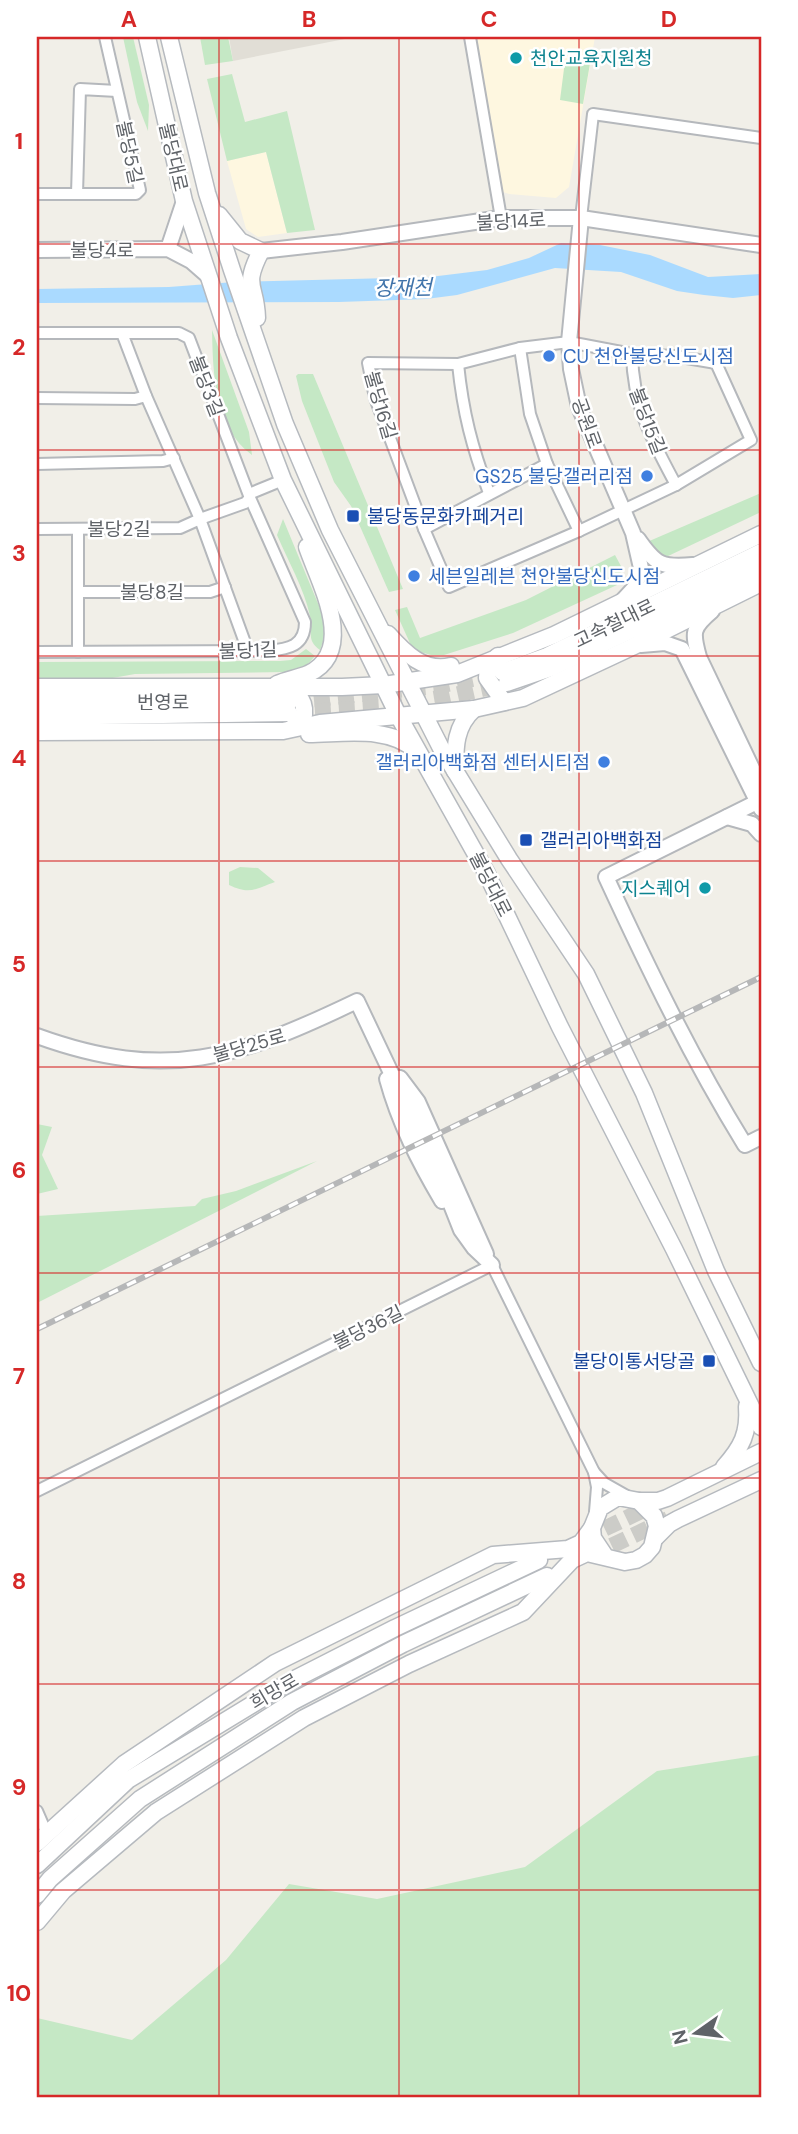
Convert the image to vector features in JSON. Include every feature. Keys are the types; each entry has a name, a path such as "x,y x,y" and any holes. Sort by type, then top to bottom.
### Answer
{"main road":[{"name":"불당대로","path":"147,37 184,201 229,338 283,480 400,717 483,866 560,1027 674,1249 761,1427"},
{"name":"불당대로","path":"169,37 210,200 232,270 285,424 330,530 422,714 455,773 586,974 644,1093 710,1256 761,1363"},
{"path":"210,200 240,241 261,251 251,275 250,286 257,309 254,334"},
{"path":"282,697 324,661 332,646 333,621 303,536 299,511"},
{"path":"282,697 457,674 554,635 761,534"},
{"name":"고속철대로","path":"761,552 505,678 551,668 761,569"},
{"path":"283,731 320,723 474,709 523,698 761,583"},
{"path":"368,606 389,635 413,658 429,667 445,667 500,655"},
{"path":"500,655 488,666 487,678 504,702"},
{"path":"37,687 300,697 305,712 303,721 298,726 283,731"},
{"name":"번영로","path":"37,703 282,697"},
{"name":"번영로","path":"37,717 282,697"},
{"path":"455,773 457,731 464,718 474,709"},
{"path":"37,732 283,731 381,735 413,748 421,757"},
{"path":"722,1471 739,1450 748,1424 746,1396"},
{"path":"42,1838 124,1764 275,1663 493,1555 568,1549 581,1543 600,1508 608,1501 618,1497 649,1502 667,1498 761,1452"},
{"path":"656,1537 669,1524 761,1480"},
{"path":"733,1493 761,1493"},
{"path":"37,1922 63,1891 156,1812 304,1718 409,1664 523,1612 572,1560 587,1553 625,1562 645,1555 652,1547 657,1526 648,1507 634,1499"},
{"path":"593,1522 593,1538 605,1556"},
{"name":"희망로","path":"37,1865 128,1780 289,1682 539,1560"},
{"path":"37,1895 50,1879 140,1799 292,1702 403,1644 547,1576"}],"street":[{"name":"불당5길","path":"37,194 136,194 140,190 106,37"},
{"path":"470,37 501,218"},
{"path":"77,194 80,89 117,91"},
{"path":"581,218 593,114 761,138"},
{"path":"184,201 168,249 191,261 207,275"},
{"name":"불당14로","path":"261,251 342,242 501,218 581,218 761,245"},
{"name":"공원로","path":"581,218 569,342 571,369 579,407 633,533"},
{"name":"불당4로","path":"37,250 168,249"},
{"path":"122,332 146,396 200,519 248,651"},
{"name":"불당3길","path":"37,333 179,333 189,338 249,496"},
{"path":"569,342 632,355 675,356 716,363 751,440 676,485 623,510"},
{"name":"불당16길","path":"569,342 520,348 458,364 368,363 375,398 444,587 623,510"},
{"path":"520,348 530,414 547,464 579,531"},
{"name":"불당15길","path":"632,355 633,381 638,405 676,485"},
{"path":"458,364 462,407 474,454 489,493"},
{"path":"37,398 135,399 146,396"},
{"path":"37,464 163,461 174,458"},
{"path":"424,529 547,464"},
{"name":"불당2길","path":"37,529 180,528 245,503 249,496 283,480"},
{"name":"불당1길","path":"37,652 248,651 290,649 301,641 305,622 249,496"},
{"path":"78,529 78,652"},
{"path":"633,533 652,559 664,566 703,564"},
{"path":"620,604 635,587 641,568 633,533"},
{"name":"불당8길","path":"78,592 210,592 225,587"},
{"path":"719,604 696,626 693,637 695,661 760,804 727,817 606,877 643,957 716,1097 745,1145 761,1137"},
{"path":"632,647 652,643 673,644 695,661 761,787"},
{"path":"727,817 752,824 761,834"},
{"name":"불당25로","path":"37,1037 96,1055 158,1062 214,1057 295,1031 357,1001 383,1054"},
{"path":"383,1054 438,1172 461,1230 474,1248 492,1265"},
{"path":"383,1054 418,1102 457,1193 594,1472 597,1487 593,1522"},
{"name":"불당36길","path":"37,1491 492,1265"},
{"path":"594,1472 604,1483 634,1499"},
{"path":"37,1811 42,1838"}],"shaded area":[{"path":"229,37 355,37 233,61"},
{"path":"477,37 595,37 569,187 556,198 503,192"},
{"path":"266,152 287,233 258,237 246,229 227,161"}],"green space":[{"path":"123,37 133,37 149,105 148,131 137,102"},
{"path":"200,37 228,37 233,61 205,65"},
{"path":"584,51 592,52 583,104 560,100 565,61 581,63"},
{"path":"232,74 245,122 287,111 315,230 287,233 266,152 227,161 207,79"},
{"path":"212,330 249,432 252,455 239,443 223,415 215,382"},
{"path":"313,374 403,589 389,592 351,506 334,482 302,401 296,376"},
{"path":"761,493 761,512 666,557 660,557 647,542"},
{"path":"283,519 324,618 327,630 320,650 311,639 307,606 277,535"},
{"path":"615,555 622,568 617,585 513,633 444,655 413,650 395,610 407,607 420,638 526,600"},
{"path":"306,649 315,656 306,666 286,672 135,674 107,679 37,680 37,662 280,661 291,660"},
{"path":"240,867 258,868 275,882 248,890 229,885 229,872"},
{"path":"37,1124 52,1127 42,1155 58,1189 37,1194"},
{"path":"317,1161 37,1303 37,1216 195,1206 202,1199 236,1191"},
{"path":"761,1755 761,2097 37,2097 37,2018 132,2040 226,1960 289,1884 377,1899 525,1867 657,1771"}],"water":[{"name":"장재천","path":"561,243 600,245 650,255 708,277 761,274 761,295 733,298 704,295 677,291 621,272 555,268 457,295 426,299 339,302 37,303 37,289 430,277 487,270 529,258"}],"tunnel":[{"path":"290,702 443,685 500,673"},
{"path":"291,713 387,707 504,684"},
{"path":"583,1539 658,1503"},
{"path":"590,1556 668,1519"}],"railway":[{"path":"37,1329 761,977"}],"place":[{"name":"천안교육지원청","path":"516,58"},
{"name":"CU 천안불당신도시점","path":"549,356"},
{"name":"GS25 불당갤러리점","path":"647,476"},
{"name":"불당동문화카페거리","path":"353,516"},
{"name":"세븐일레븐 천안불당신도시점","path":"414,576"},
{"name":"갤러리아백화점 센터시티점","path":"604,762"},
{"name":"갤러리아백화점","path":"526,840"},
{"name":"지스퀘어","path":"705,888"},
{"name":"불당이통서당골","path":"709,1361"}]}
